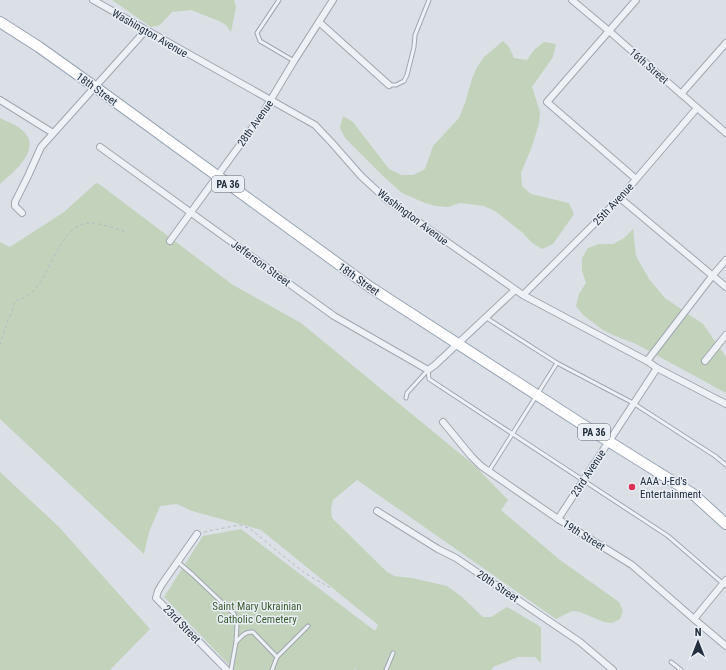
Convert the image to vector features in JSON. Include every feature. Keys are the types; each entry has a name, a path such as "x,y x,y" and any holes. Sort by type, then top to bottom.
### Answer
{"main road":[{"name":"18th Street","path":"0,22 39,47 95,87 370,287 536,395 693,494 726,524"}],"street":[{"name":"Washington Avenue","path":"93,0 315,125 361,176 386,200 515,290 726,404"},
{"name":"28th Avenue","path":"170,241 261,116 333,0"},
{"name":"16th Street","path":"572,0 726,133"},
{"path":"636,0 547,102 636,179"},
{"path":"319,22 389,85"},
{"path":"22,213 15,206 15,202 41,147 146,30"},
{"path":"681,94 726,43"},
{"path":"0,100 53,133"},
{"name":"25th Avenue","path":"523,295 620,198 697,108"},
{"name":"Jefferson Street","path":"100,147 334,316 428,370"},
{"path":"620,198 726,287"},
{"path":"647,362 726,260"},
{"path":"428,370 515,290"},
{"path":"705,361 726,335"},
{"name":"23rd Avenue","path":"558,519 657,368"},
{"name":"19th Street","path":"443,422 471,456 489,472 558,519 632,565 726,646"},
{"name":"20th Street","path":"377,511 438,549 456,558 580,642 613,670"},
{"name":"23rd Street","path":"198,534 162,584 156,598 226,670"},
{"path":"694,619 725,583"}],"lane":[{"path":"279,0 257,33 260,41 294,61"},
{"path":"389,85 396,85 404,81 414,47 415,34 429,0"},
{"path":"485,317 557,363 633,404 716,456 726,465"},
{"path":"489,472 557,363"},
{"path":"406,398 407,393 428,370"},
{"path":"428,370 429,379 668,536 725,583"},
{"path":"178,562 193,574 234,614 237,624 236,642 231,670"},
{"path":"272,670 277,658 308,626"},
{"path":"236,642 245,633 253,632 277,658"},
{"path":"386,670 393,653"},
{"path":"671,662 681,670"}],"path":[{"path":"0,345 15,301 31,293 38,286 71,230 79,225 94,223 127,232"},
{"path":"198,534 239,525 249,528 304,572 332,589"}],"green space":[{"path":"112,0 234,0 236,7 231,32 226,25 219,21 191,10 172,12 160,25 151,27"},
{"path":"503,41 509,47 514,58 527,60 534,50 544,42 556,44 553,57 532,87 540,112 539,124 521,173 522,186 531,194 569,203 574,214 553,244 542,249 531,242 523,233 495,211 484,206 460,203 448,207 436,206 402,193 345,138 340,128 343,116 353,122 389,169 401,175 413,175 425,169 433,146 459,118 477,67 484,57"},
{"path":"0,118 22,130 29,139 30,146 24,160 12,174 0,184"},
{"name":"Saint Mary Ukrainian Catholic Cemetery","path":"96,183 233,285 301,323 475,466 508,500 501,510 560,560 619,602 623,611 620,619 612,623 604,622 580,612 572,611 556,619 357,480 333,500 331,509 332,518 387,572 394,576 412,578 447,586 462,597 483,617 491,617 507,607 541,627 541,663 535,657 518,657 493,667 492,670 355,670 357,665 354,670 234,670 164,597 203,536 241,529 375,631 378,625 261,530 192,511 177,504 160,506 149,532 144,554 0,419 0,242 10,247 64,212"},
{"path":"633,229 636,256 649,279 665,298 703,324 726,357 726,393 636,344 603,330 583,315 576,306 579,294 586,283 582,271 582,258 588,248 599,244 613,244 624,238"},
{"path":"0,472 59,527 150,629 110,670 0,670"}],"place":[{"name":"AAA J-Ed's Entertainment","path":"632,487"}]}
